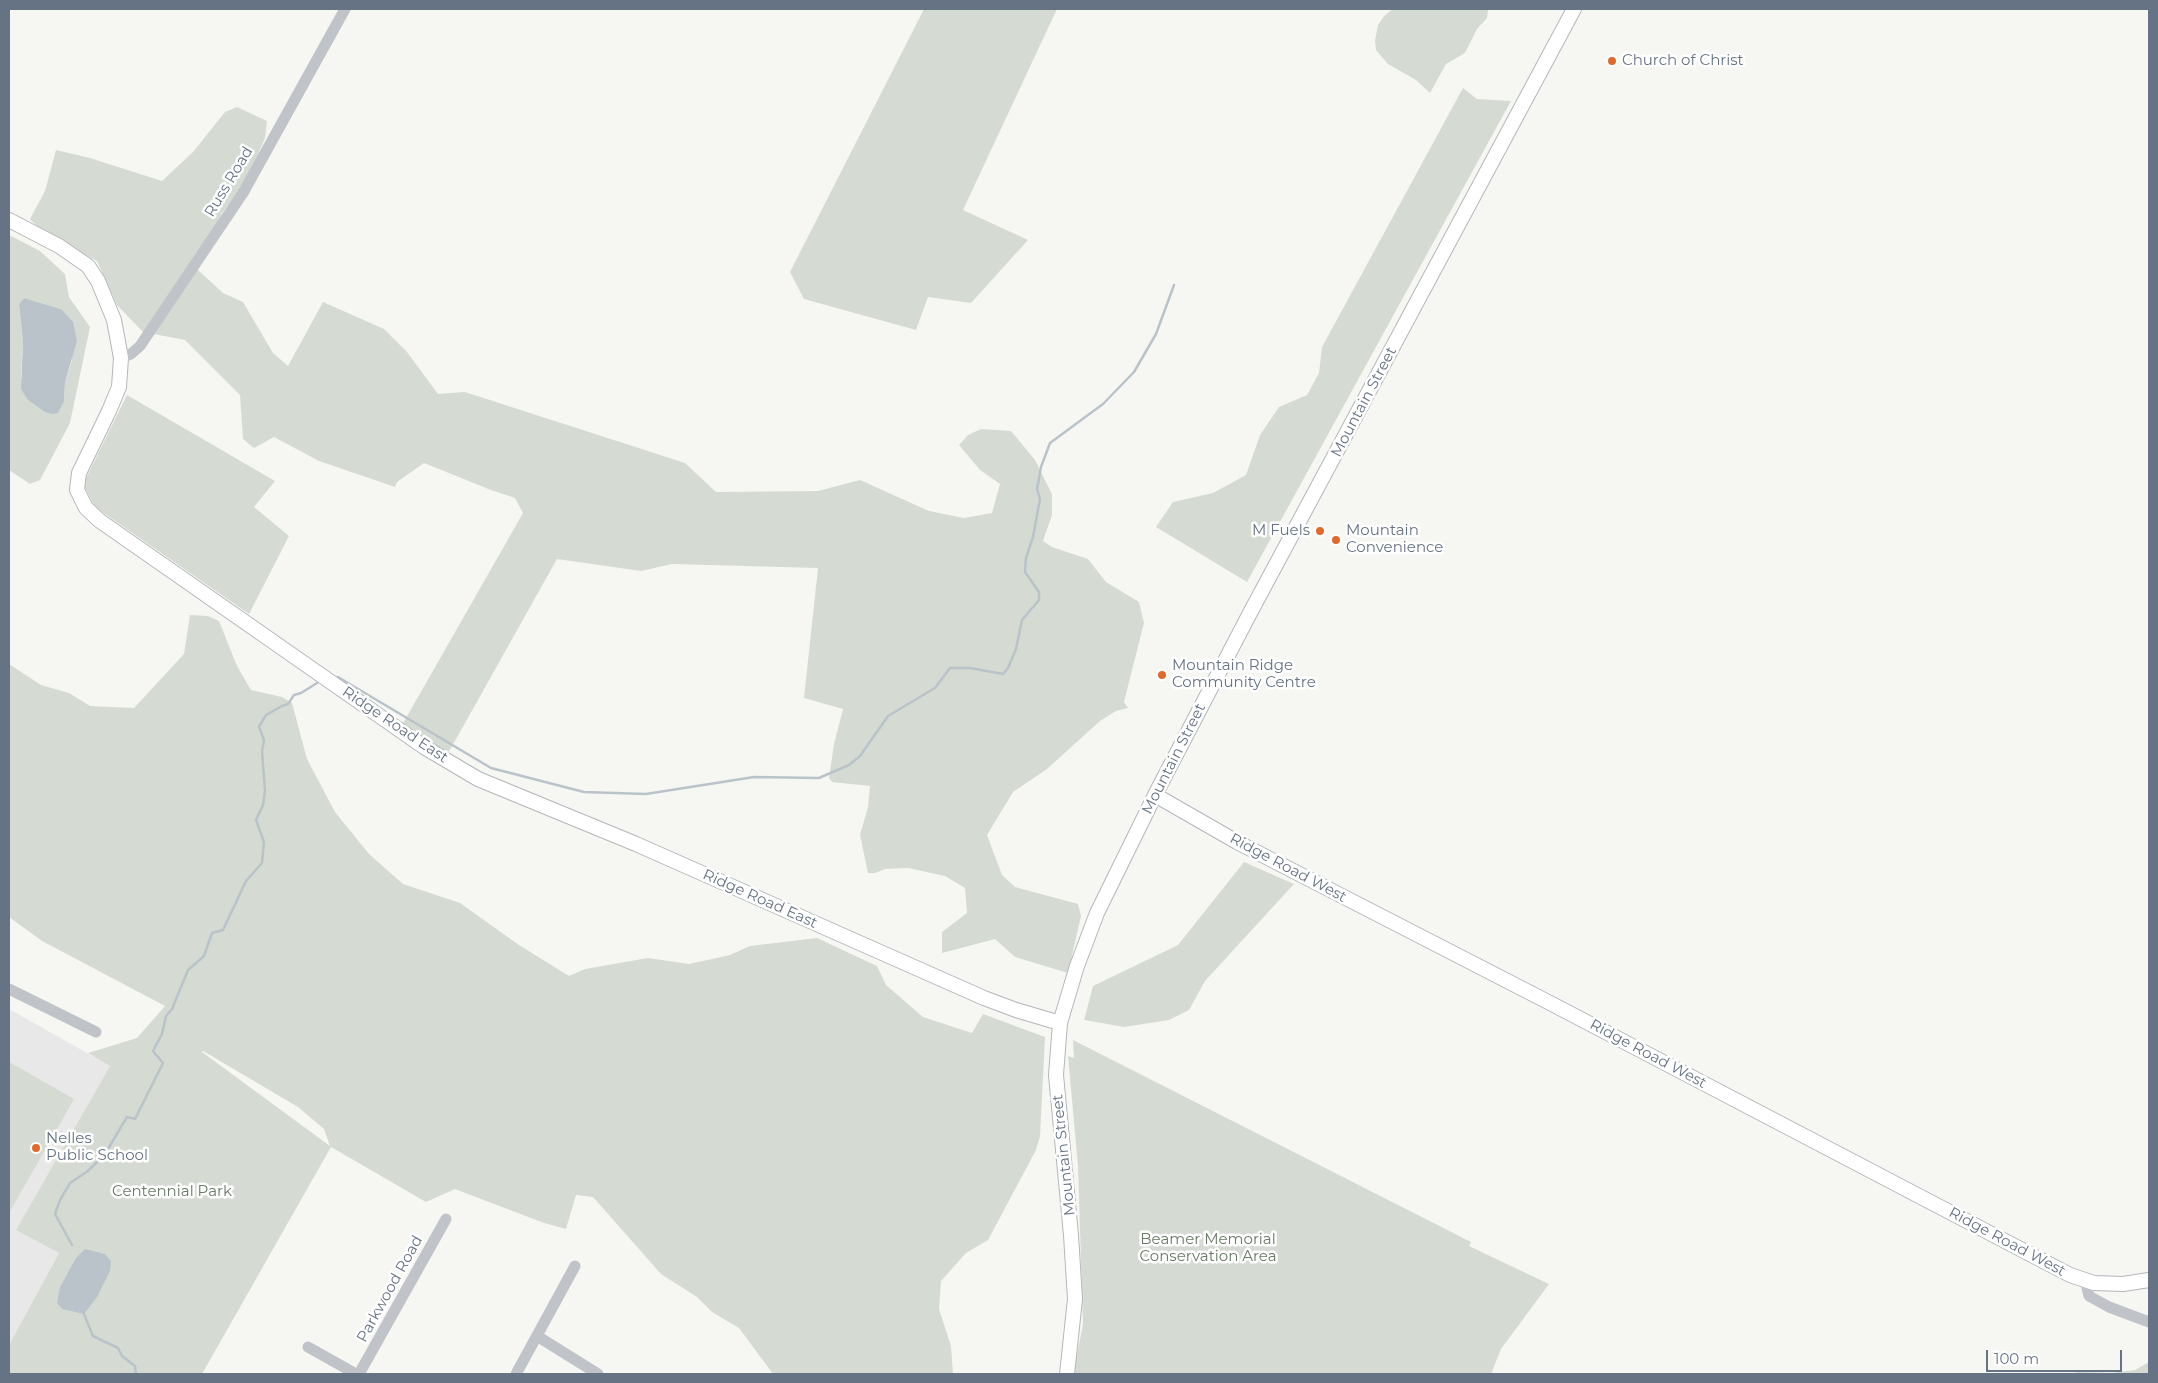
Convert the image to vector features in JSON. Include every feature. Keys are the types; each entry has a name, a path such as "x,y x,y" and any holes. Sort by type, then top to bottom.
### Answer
{"main road":[{"name":"Mountain Street","path":"1067,1374 1075,1299 1072,1235 1056,1075 1060,1023 1097,913 1155,795 1574,9"},
{"name":"Ridge Road East","path":"9,220 58,246 88,266 107,298 114,320 121,358 119,386 79,473 77,490 86,508 100,521 424,747 478,779 636,844 984,998 1060,1023"},
{"name":"Ridge Road West","path":"1155,795 1237,842 1552,1004 2070,1275 2094,1283 2123,1284 2149,1280"}],"street":[{"name":"Russ Road","path":"121,358 131,354 140,346 242,193 345,9"},
{"path":"9,989 96,1032"},
{"name":"Parkwood Road","path":"358,1374 446,1219"},
{"path":"516,1374 575,1266"},
{"path":"2085,1280 2089,1296 2109,1307 2149,1322"},
{"path":"537,1336 598,1374"},
{"path":"308,1347 358,1374"}],"shaded area":[{"path":"24,298 61,309 73,322 77,341 65,382 64,401 58,413 45,412 28,400 21,389 23,342 19,304"},
{"name":"Nelles Public School","path":"9,1009 110,1066 17,1229 59,1253 9,1345"},
{"path":"85,1249 105,1254 111,1261 110,1271 97,1297 84,1314 62,1309 57,1303 60,1287 76,1258"}],"green space":[{"path":"924,9 1057,9 963,210 1028,240 971,303 928,297 916,330 804,299 790,272"},
{"path":"1393,9 1488,10 1487,18 1477,29 1465,53 1446,64 1430,93 1416,80 1388,64 1376,50 1375,41 1378,25 1384,16"},
{"path":"1463,88 1477,99 1511,101 1247,582 1156,527 1173,502 1213,493 1246,475 1260,435 1279,407 1307,395 1319,373 1322,347"},
{"path":"237,107 267,121 265,138 244,187 222,213 197,269 223,293 243,302 273,353 288,366 323,302 384,329 407,352 438,394 465,392 685,463 716,492 818,491 860,480 929,511 964,518 992,513 1000,484 980,470 959,445 968,435 981,429 1011,431 1035,460 1052,494 1052,515 1043,541 1052,547 1088,559 1106,582 1139,602 1144,623 1124,702 1128,708 1116,711 1100,721 1047,769 1013,792 987,835 1002,875 1015,887 1078,904 1081,916 1068,973 1015,957 995,939 942,953 942,932 967,913 965,888 945,876 908,868 885,869 875,873 868,873 860,835 868,807 870,786 832,782 829,778 834,744 843,709 804,698 818,568 672,564 641,571 557,559 446,757 402,725 523,513 515,498 424,463 397,482 395,487 319,461 274,437 254,448 243,439 240,395 185,340 143,332 117,305 97,261 44,233 30,219 45,191 56,150 90,158 162,181 193,152 225,112"},
{"path":"9,235 40,251 65,274 69,297 90,327 70,423 40,480 30,484 9,470","holes":["24,298 61,309 72,360 65,382 64,401 21,378 23,342 19,304"]},
{"path":"127,395 275,481 254,507 289,536 249,614 95,507 83,484"},
{"name":"Centennial Park","path":"190,615 208,616 219,621 237,666 251,690 282,697 292,703 307,759 335,812 369,854 403,884 460,903 519,945 569,976 585,969 648,958 689,964 730,955 750,946 817,938 877,966 886,985 923,1017 972,1033 983,1014 1045,1037 1040,1136 1036,1150 988,1240 966,1253 941,1281 939,1309 951,1346 953,1374 773,1374 739,1328 712,1312 697,1297 661,1274 593,1197 576,1195 566,1229 544,1223 455,1189 426,1202 331,1147 202,1374 9,1374 9,1345 59,1253 16,1230 110,1066 88,1053 137,1038 165,1006 42,941 9,917 9,664 41,685 69,693 90,706 134,708 184,654","holes":["202,1052 298,1107 324,1129 330,1146"]},
{"path":"1244,862 1294,884 1205,981 1189,1010 1169,1020 1124,1027 1084,1020 1093,986 1178,945"},
{"name":"Beamer Memorial Conservation Area","path":"1073,1040 1471,1242 1469,1246 1549,1284 1501,1349 1491,1374 1073,1374 1083,1325 1078,1166 1068,1056 1074,1058"},
{"path":"9,1062 74,1099 9,1213"},
{"path":"2149,1362 2149,1374 2069,1374 2079,1372 2111,1373 2135,1370"}],"waterway":[{"path":"338,677 491,768 584,792 646,794 754,777 819,778 849,765 860,756 888,716 935,688 950,668 970,668 1003,674 1008,668 1016,649 1022,620 1039,600 1039,592 1025,572 1026,558 1033,537 1040,499 1037,489 1041,467 1050,443 1103,404 1134,372 1156,334 1174,285"},
{"path":"72,1245 55,1214 60,1200 70,1183 88,1171 105,1154 127,1117 135,1119 163,1063 153,1051 162,1034 166,1016 172,1009 188,970 204,956 212,933 223,930 246,881 262,863 264,842 256,820 263,805 265,791 262,751 264,740 259,727 266,715 288,704 294,695 317,683"},
{"path":"84,1314 93,1336 118,1348 122,1356 135,1366 136,1374"}],"place":[{"name":"Church of Christ","path":"1612,61"},
{"name":"M Fuels","path":"1320,531"},
{"name":"Mountain Convenience","path":"1336,540"},
{"name":"Mountain Ridge Community Centre","path":"1162,675"},
{"name":"Nelles Public School","path":"36,1148"}]}
